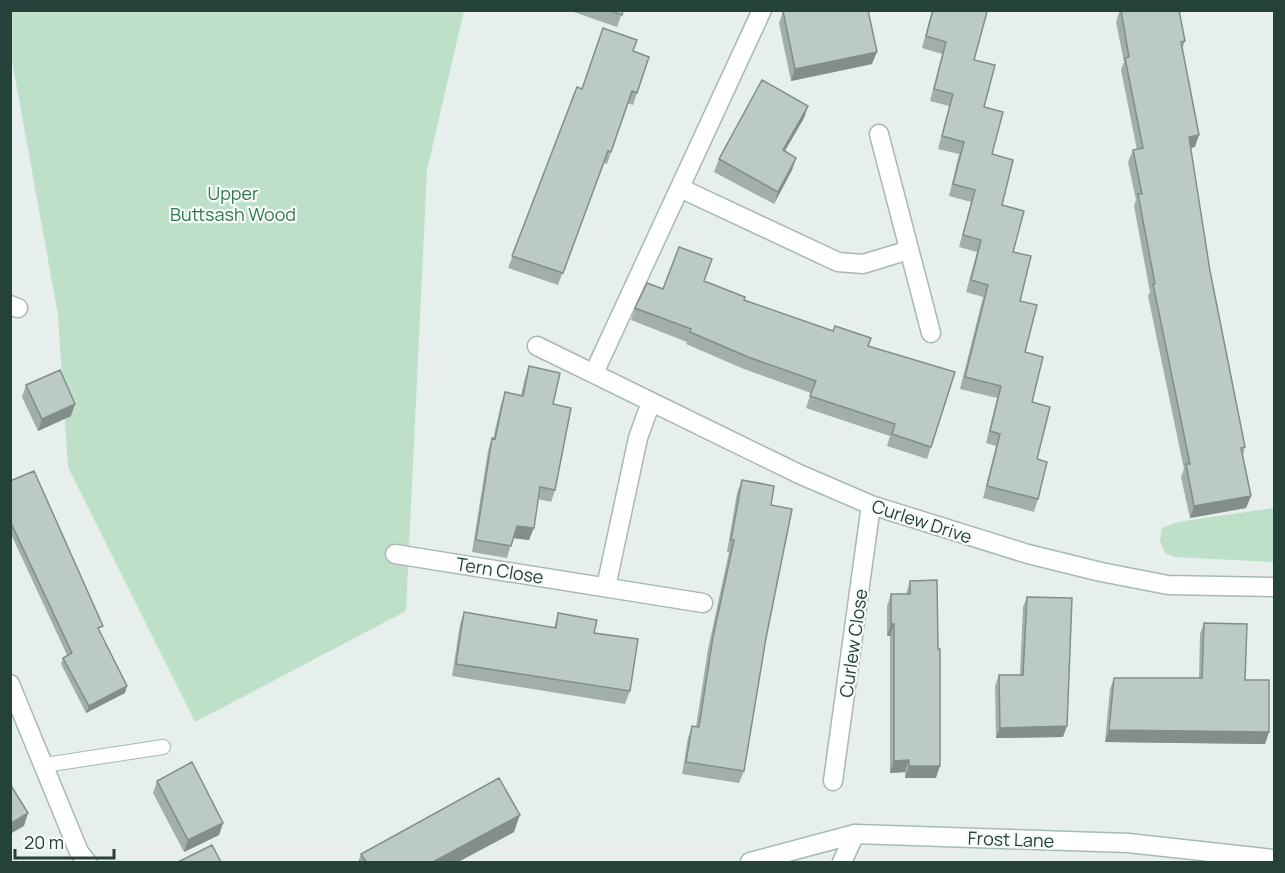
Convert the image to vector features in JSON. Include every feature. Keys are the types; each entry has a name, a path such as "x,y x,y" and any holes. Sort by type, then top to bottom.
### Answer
{"street":[{"path":"594,373 762,10"},
{"path":"879,134 931,333"},
{"path":"680,188 838,262 863,264 909,250"},
{"name":"Curlew Drive","path":"537,346 799,474 871,505 1028,554 1101,572 1168,585 1275,587"},
{"path":"606,587 638,438 651,402"},
{"name":"Curlew Close","path":"833,782 871,505"},
{"name":"Tern Close","path":"394,554 703,603"},
{"path":"10,684 79,852 87,862"},
{"path":"842,862 855,834"},
{"name":"Frost Lane","path":"750,862 855,834 1128,843 1275,859"}],"lane":[{"path":"45,765 163,747"}],"green space":[{"name":"Upper Buttsash Wood","path":"10,11 464,11 427,170 406,611 195,722 68,467 58,315 11,55"},
{"path":"1274,508 1274,562 1175,557 1165,553 1160,541 1162,528 1178,522"}],"building":[{"path":"608,10 623,10 622,15"},
{"path":"868,10 877,52 795,69 783,11"},
{"path":"933,10 987,12 974,60 995,65 984,107 1003,112 992,154 1013,160 1002,205 1024,211 1013,252 1031,256 1020,301 1037,305 1025,352 1043,357 1032,402 1050,407 1037,459 1047,462 1038,499 987,486 1000,434 990,431 1001,386 965,377 988,285 971,280 981,240 963,235 975,190 953,184 964,142 942,136 953,94 934,89 946,42 926,36"},
{"path":"1121,10 1179,10 1185,41 1181,42 1199,135 1189,137 1210,271 1245,447 1241,448 1251,496 1194,506 1186,464 1190,464 1153,284 1155,284 1138,194 1142,194 1133,150 1143,148 1125,58 1129,57"},
{"path":"603,28 637,40 633,51 649,57 637,93 632,91 611,152 608,151 563,273 512,256 577,87 582,89"},
{"path":"762,80 808,106 783,150 796,158 778,192 719,159"},
{"path":"679,247 712,259 704,281 745,297 744,300 833,331 835,326 871,338 868,346 955,372 931,447 892,434 895,424 810,396 816,381 748,357 690,332 691,329 635,308 647,283 663,289"},
{"path":"529,366 560,373 553,404 571,408 555,490 540,487 534,528 517,526 511,546 476,540 492,438 495,439 505,392 523,396"},
{"path":"60,370 75,404 42,419 26,385"},
{"path":"34,471 103,626 98,628 127,686 89,706 63,658 72,653 10,521 10,481"},
{"path":"742,480 774,486 771,505 792,509 766,638 744,771 686,762 692,726 699,727 713,637 734,540 731,540"},
{"path":"937,580 938,649 940,649 940,766 909,766 909,760 894,761 894,624 891,624 891,594 910,594 910,581"},
{"path":"1027,597 1072,598 1067,726 1000,728 999,675 1023,675"},
{"path":"464,612 556,628 558,613 597,620 594,633 638,639 630,691 456,664"},
{"path":"1204,623 1247,624 1245,680 1269,680 1269,732 1109,730 1114,678 1202,678"},
{"path":"192,762 223,823 188,840 157,781"},
{"path":"499,778 520,815 433,862 366,862 361,854"},
{"path":"10,784 28,813 10,824"},
{"path":"212,845 221,862 178,862"}]}
